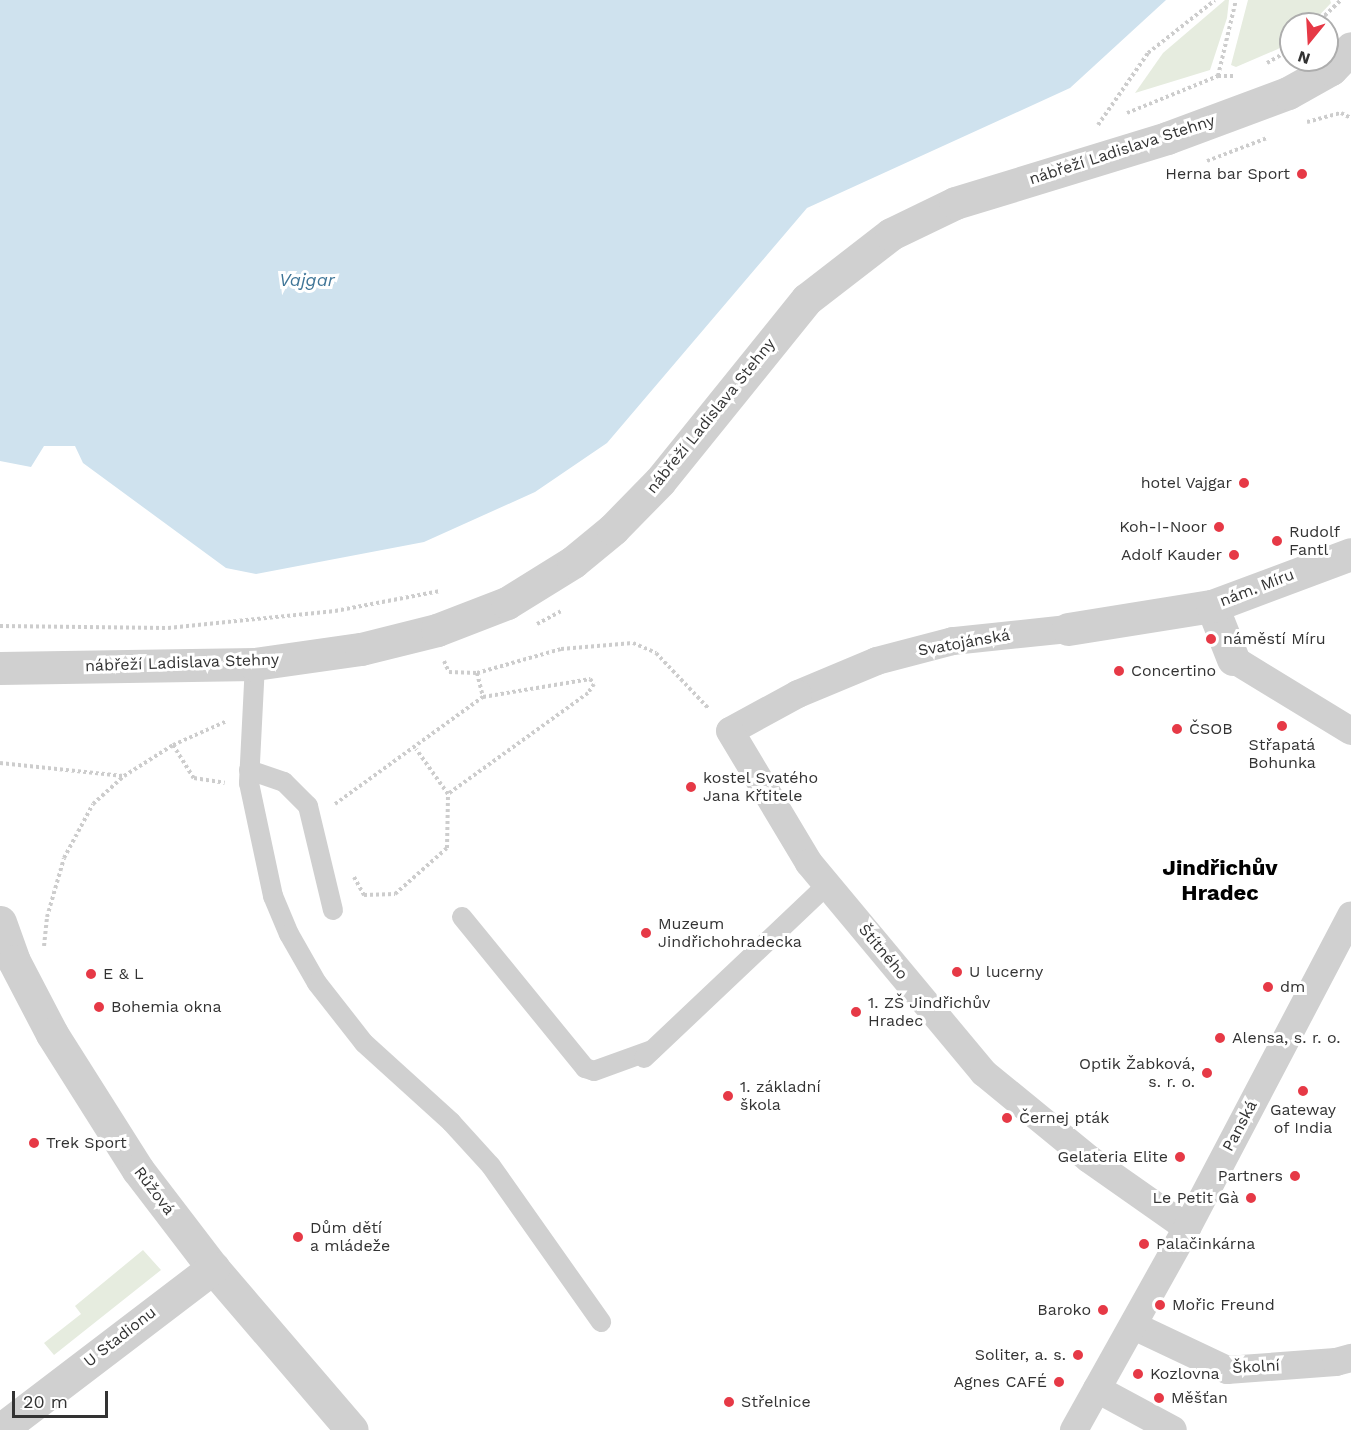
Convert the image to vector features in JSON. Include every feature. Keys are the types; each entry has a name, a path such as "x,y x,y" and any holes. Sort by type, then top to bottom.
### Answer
{"street":[{"name":"nábřeží Ladislava Stehny","path":"0,668 255,664 383,644 437,630 507,603 573,561 613,529 660,481 807,299 891,234 955,203 1167,138 1288,93 1331,69 1350,54"},
{"name":"nám. Míru","path":"1351,554 1212,606 1233,659 1351,731"},
{"name":"Svatojánská","path":"730,731 798,694 877,661 953,641 1068,628 1212,606"},
{"name":"Štítného","path":"730,731 809,863 984,1073 1089,1159 1187,1228"},
{"name":"Panská","path":"1074,1430 1187,1228 1351,915"},
{"name":"Růžová","path":"0,922 14,961 52,1034 138,1170 213,1268 352,1430"},
{"name":"U Stadionu","path":"0,1430 213,1268"},
{"name":"Školní","path":"1134,1326 1227,1370 1336,1362 1351,1358"},
{"path":"1097,1389 1173,1430"}],"lane":[{"path":"255,664 249,777 273,896 289,934 317,983 364,1043 451,1122 491,1166 601,1322"},
{"path":"249,777 284,782 308,806 333,910"},
{"path":"633,1068 827,885"},
{"path":"462,917 585,1068 594,1071 652,1050"}],"path":[{"path":"1109,120 1098,125 1148,53 1215,0"},
{"path":"1120,116 1218,76 1236,0"},
{"path":"1328,12 1341,0"},
{"path":"1304,123 1341,113 1351,118"},
{"path":"1199,163 1249,148 1278,133"},
{"path":"0,626 168,628 335,611 427,594"},
{"path":"529,625 545,623 564,609"},
{"path":"444,662 449,672 477,672 561,649 633,643 656,652 730,731"},
{"path":"432,663 444,662 454,657"},
{"path":"477,672 483,697"},
{"path":"336,813 335,802 416,748 483,697 576,680 590,679 594,684 588,693 448,794"},
{"path":"47,957 47,917 64,858 93,804 124,776 173,745 254,709"},
{"path":"173,745 194,778 205,783 249,777"},
{"path":"353,875 364,895 373,897 395,894 447,848 448,794 416,748"},
{"path":"0,763 124,776"}],"shaded area":[{"path":"1225,0 1229,0 1227,18 1210,70 1135,93 1163,53"},
{"path":"1248,0 1330,0 1331,3 1322,12 1279,12 1279,48 1236,67 1231,65"},
{"path":"143,1250 161,1270 54,1355 44,1343 81,1314 75,1306"}],"water":[{"name":"Vajgar","path":"0,0 1166,0 1070,88 807,208 607,443 535,492 424,542 256,574 226,568 83,463 75,446 44,446 31,467 0,461"}],"place":[{"name":"Herna bar Sport","path":"1302,174"},
{"name":"hotel Vajgar","path":"1244,483"},
{"name":"Koh-I-Noor","path":"1219,527"},
{"name":"Rudolf Fantl","path":"1277,541"},
{"name":"Adolf Kauder","path":"1234,555"},
{"name":"náměstí Míru","path":"1211,639"},
{"name":"Concertino","path":"1119,671"},
{"name":"Střapatá Bohunka","path":"1282,726"},
{"name":"ČSOB","path":"1177,729"},
{"name":"kostel Svatého Jana Křtitele","path":"691,787"},
{"name":"Muzeum Jindřichohradecka","path":"646,933"},
{"name":"U lucerny","path":"957,972"},
{"name":"E & L","path":"91,974"},
{"name":"dm","path":"1268,987"},
{"name":"Bohemia okna","path":"99,1007"},
{"name":"1. ZŠ Jindřichův Hradec","path":"856,1012"},
{"name":"Alensa, s. r. o.","path":"1220,1038"},
{"name":"Optik Žabková, s. r. o.","path":"1207,1073"},
{"name":"Gateway of India","path":"1303,1091"},
{"name":"1. základní škola","path":"728,1096"},
{"name":"Černej pták","path":"1007,1118"},
{"name":"Trek Sport","path":"34,1143"},
{"name":"Gelateria Elite","path":"1180,1157"},
{"name":"Partners","path":"1295,1176"},
{"name":"Le Petit Gà","path":"1251,1198"},
{"name":"Dům dětí a mládeže","path":"298,1237"},
{"name":"Palačinkárna","path":"1144,1244"},
{"name":"Mořic Freund","path":"1160,1305"},
{"name":"Baroko","path":"1103,1310"},
{"name":"Soliter, a. s.","path":"1078,1355"},
{"name":"Kozlovna","path":"1138,1374"},
{"name":"Agnes CAFÉ","path":"1059,1382"},
{"name":"Měšťan","path":"1159,1398"},
{"name":"Střelnice","path":"729,1402"}],"district":[{"name":"Jindřichův Hradec","path":"1220,880"}]}
